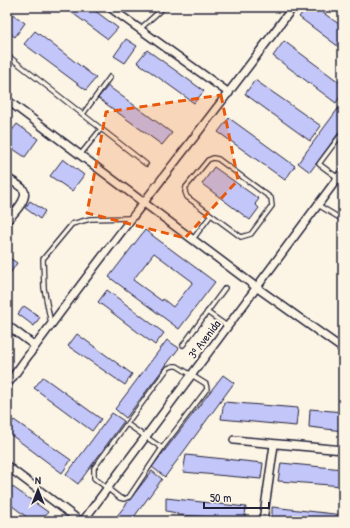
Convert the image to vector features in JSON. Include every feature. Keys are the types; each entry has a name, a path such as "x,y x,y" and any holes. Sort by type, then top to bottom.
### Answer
{"street":[{"path":"109,7 229,93"},
{"path":"7,385 143,202 229,93 293,7"},
{"path":"7,100 256,287 343,349"},
{"name":"3ª Avenida","path":"82,521 343,171"},
{"path":"7,178 23,189 24,194 24,200 7,221"},
{"path":"7,325 35,346"},
{"path":"234,440 274,445 343,450"},
{"path":"263,521 274,445"},
{"path":"7,466 82,521"}],"lane":[{"path":"140,29 164,7"},
{"path":"7,55 146,164"},
{"path":"83,114 110,77"},
{"path":"80,155 102,129"},
{"path":"338,178 319,164 343,132"},
{"path":"213,158 218,159 271,198 273,202 272,206 260,223 251,234 247,236 241,237 211,215 187,196 185,192 186,186 208,160 213,158"},
{"path":"318,205 343,220"},
{"path":"193,239 211,215"},
{"path":"51,325 44,288 43,259 72,224 90,219 131,218"},
{"path":"183,345 225,288"},
{"path":"207,312 228,326"},
{"path":"177,366 206,384 206,389 127,498 120,498 94,478 94,468 127,424 168,368 177,366"},
{"path":"127,424 162,448"}],"highlighted area":[{"path":"221,95 238,180 185,238 87,213 106,112"}],"building":[{"path":"64,7 90,7 118,28 108,39"},
{"path":"307,7 315,7 343,27 343,50 299,17"},
{"path":"7,10 25,23 15,37 7,31"},
{"path":"35,31 96,78 86,90 24,44"},
{"path":"126,39 137,46 125,63 114,56"},
{"path":"284,41 343,85 343,92 336,103 273,56"},
{"path":"147,50 204,91 194,103 137,62"},
{"path":"255,80 321,126 310,141 245,94"},
{"path":"108,86 172,133 162,145 98,98"},
{"path":"343,102 343,127 310,172 298,163"},
{"path":"229,118 295,166 285,180 218,132"},
{"path":"17,124 38,139 25,157 7,145 7,137"},
{"path":"63,159 84,175 72,191 50,176"},
{"path":"214,167 259,199 255,204 259,208 250,220 202,184"},
{"path":"30,201 45,211 40,219 25,208"},
{"path":"145,230 215,282 179,329 109,277","holes":["154,253 193,282 173,307 133,280"]},
{"path":"7,256 17,263 7,278"},
{"path":"107,290 164,333 155,345 98,302"},
{"path":"24,306 40,317 34,326 18,314"},
{"path":"77,334 132,374 125,385 68,346"},
{"path":"167,340 179,348 126,418 115,409"},
{"path":"223,375 234,383 165,477 152,467"},
{"path":"43,377 101,419 92,431 34,388"},
{"path":"224,402 298,408 296,426 221,419"},
{"path":"310,409 343,412 343,431 309,427"},
{"path":"112,413 124,421 78,484 66,475"},
{"path":"14,420 71,460 62,473 7,432 7,428"},
{"path":"186,455 263,463 261,479 183,472"},
{"path":"281,463 343,469 343,486 278,481"},
{"path":"152,471 162,479 131,521 124,521 117,516"},
{"path":"7,483 48,512 41,521 32,521 7,502"},
{"path":"166,498 246,507 245,516 243,521 233,519 233,521 228,521 215,520 215,517 177,515 177,513 166,511"},
{"path":"272,507 343,515 343,521 272,521"}]}
